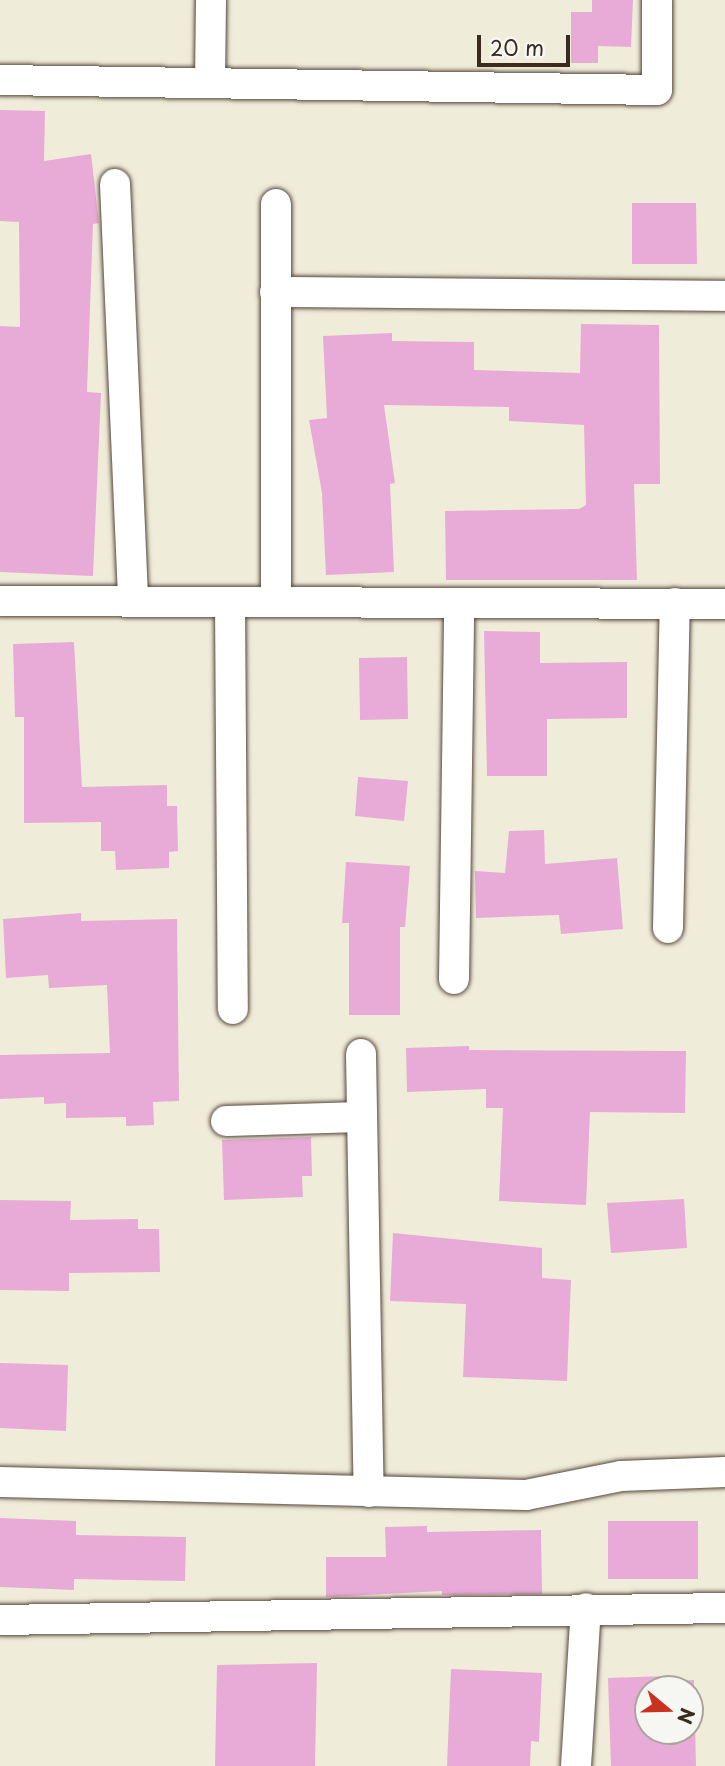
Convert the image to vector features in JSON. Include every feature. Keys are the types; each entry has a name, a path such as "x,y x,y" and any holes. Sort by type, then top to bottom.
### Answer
{"street":[{"path":"210,82 211,0"},
{"path":"0,80 657,90 657,0"},
{"path":"115,184 133,602"},
{"path":"276,204 276,603"},
{"path":"275,292 725,296"},
{"path":"0,601 725,604"},
{"path":"230,603 233,1009"},
{"path":"668,928 675,603"},
{"path":"454,979 458,604"},
{"path":"361,1054 369,1492"},
{"path":"226,1121 362,1117"},
{"path":"0,1482 526,1496 621,1476 725,1472"},
{"path":"0,1620 586,1608 725,1608"},
{"path":"576,1766 586,1608"}],"building":[{"path":"592,0 633,0 631,47 598,46 598,63 571,63 571,12 592,12"},
{"path":"0,110 45,111 44,161 91,154 99,223 93,224 87,392 101,393 93,576 0,572 0,326 20,327 19,222 0,221"},
{"path":"632,203 696,203 697,264 632,264"},
{"path":"581,324 659,325 660,484 634,484 637,580 446,580 445,511 579,509 586,505 584,425 509,421 509,407 384,405 395,483 390,484 394,572 326,575 322,493 309,420 327,418 323,336 392,333 392,341 474,342 474,370 580,373"},
{"path":"484,631 540,632 540,663 627,662 627,718 547,719 547,776 487,776"},
{"path":"74,642 82,787 167,785 167,806 177,806 178,851 169,852 169,868 116,870 115,851 101,851 101,822 24,823 24,717 15,717 13,644"},
{"path":"407,657 408,719 360,720 359,658"},
{"path":"358,777 408,781 404,821 355,816"},
{"path":"544,830 545,864 617,858 623,929 561,934 559,915 476,918 475,871 505,873 509,831"},
{"path":"346,862 410,866 405,927 400,927 400,1015 349,1015 349,923 342,923"},
{"path":"81,913 81,921 177,919 179,1101 153,1102 154,1125 126,1126 126,1117 66,1118 66,1103 44,1104 44,1097 0,1099 0,1055 110,1053 107,985 49,988 48,975 6,978 3,919"},
{"path":"469,1046 469,1050 686,1051 685,1113 590,1112 586,1205 499,1201 503,1108 486,1108 486,1089 407,1092 406,1048"},
{"path":"311,1137 312,1176 302,1176 303,1197 224,1200 222,1140"},
{"path":"684,1199 687,1248 611,1253 607,1203"},
{"path":"0,1200 71,1201 70,1220 138,1219 138,1229 159,1229 160,1272 69,1273 69,1291 0,1290"},
{"path":"393,1233 542,1248 542,1278 571,1280 567,1381 463,1377 466,1304 390,1301"},
{"path":"0,1363 68,1365 66,1431 0,1428"},
{"path":"0,1518 76,1521 76,1535 186,1537 185,1581 74,1579 74,1590 0,1587"},
{"path":"608,1521 698,1521 698,1579 608,1579"},
{"path":"427,1526 427,1532 541,1530 542,1594 442,1595 442,1591 326,1597 326,1557 386,1557 385,1527"},
{"path":"317,1663 315,1766 215,1766 217,1665"},
{"path":"451,1669 542,1673 539,1742 531,1741 530,1766 447,1766"},
{"path":"634,1677 634,1745 696,1745 696,1766 611,1766 608,1678"}]}
